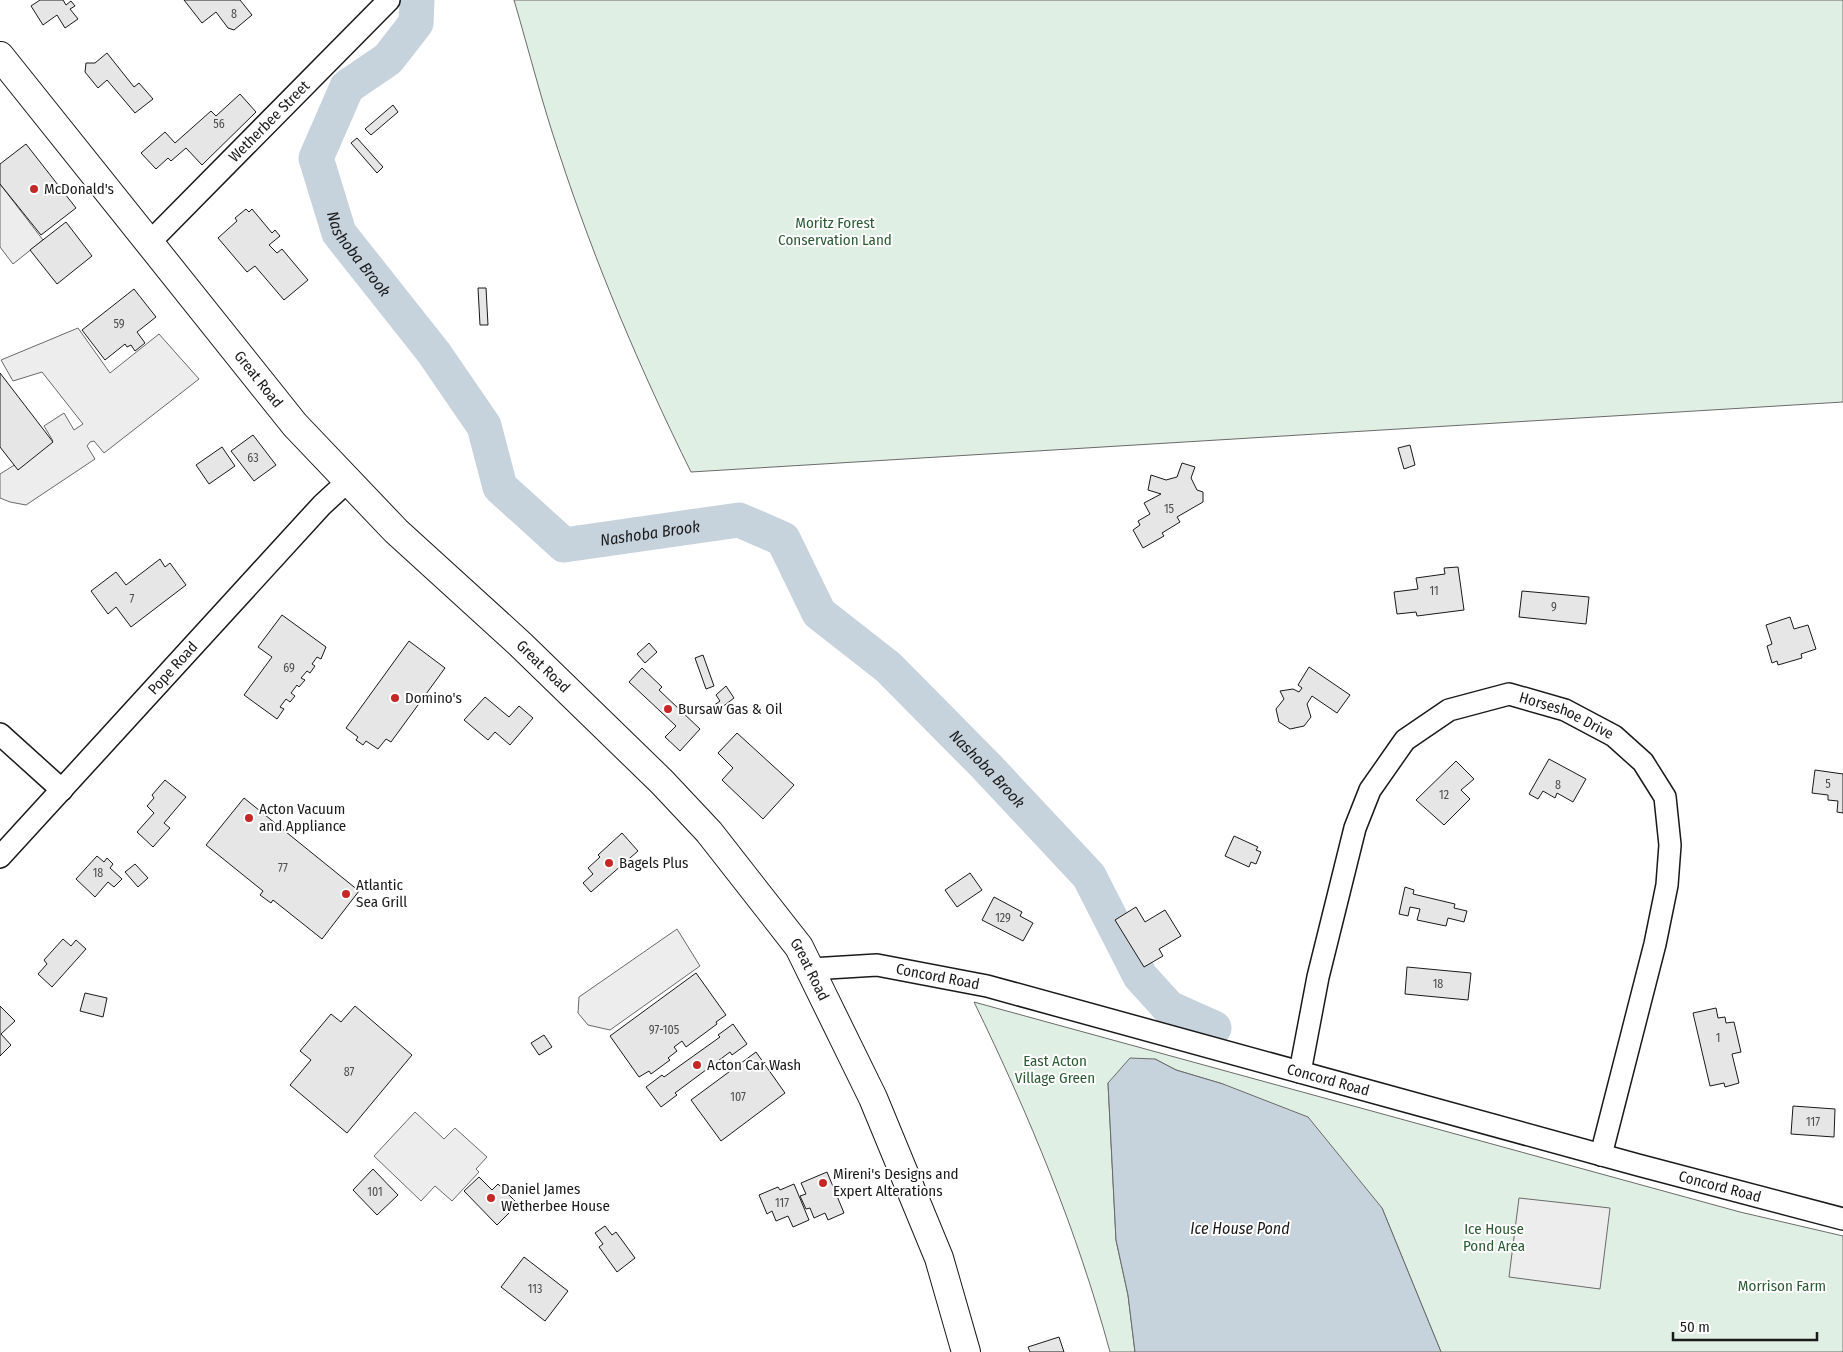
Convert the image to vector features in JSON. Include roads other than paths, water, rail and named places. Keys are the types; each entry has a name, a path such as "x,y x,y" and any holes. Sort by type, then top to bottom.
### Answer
{"main road":[{"name":"Great Road","path":"0,56 295,425 396,531 520,644 662,782 710,832 799,947 873,1098 931,1241 966,1352"}],"street":[{"name":"Wetherbee Street","path":"149,243 383,6"},
{"name":"Pope Road","path":"0,857 322,505 348,482"},
{"name":"Horseshoe Drive","path":"1300,1072 1318,977 1355,828 1370,790 1406,740 1449,710 1510,694 1565,710 1614,736 1643,762 1664,797 1670,845 1667,886 1655,944 1601,1155"},
{"path":"0,734 62,790"},
{"name":"Concord Road","path":"811,969 877,965 949,978 1843,1219"}],"water":[{"name":"Ice House Pond","path":"1130,1058 1155,1059 1176,1070 1223,1084 1308,1117 1382,1208 1441,1352 1135,1352 1128,1295 1116,1240 1108,1083"}],"waterway":[{"name":"Nashoba Brook","path":"417,0 416,23 388,59 347,87 316,158 339,233 434,353 484,426 500,487 564,545 739,520 783,539 819,613 888,667 987,767 1089,876 1140,976 1169,1008 1214,1028"}],"place":[{"name":"McDonald's","path":"34,189"},
{"name":"Domino's","path":"395,698"},
{"name":"Bursaw Gas & Oil","path":"668,709"},
{"name":"Acton Vacuum and Appliance","path":"249,818"},
{"name":"Bagels Plus","path":"609,863"},
{"name":"Atlantic Sea Grill","path":"346,894"},
{"name":"Acton Car Wash","path":"697,1065"},
{"name":"Mireni's Designs and Expert Alterations","path":"823,1183"},
{"name":"Daniel James Wetherbee House","path":"491,1198"}],"park label":[{"name":"Moritz Forest Conservation Land","path":"835,232"},
{"name":"East Acton Village Green","path":"1055,1070"},
{"name":"Ice House Pond Area","path":"1494,1238"},
{"name":"Morrison Farm","path":"1782,1286"}]}
